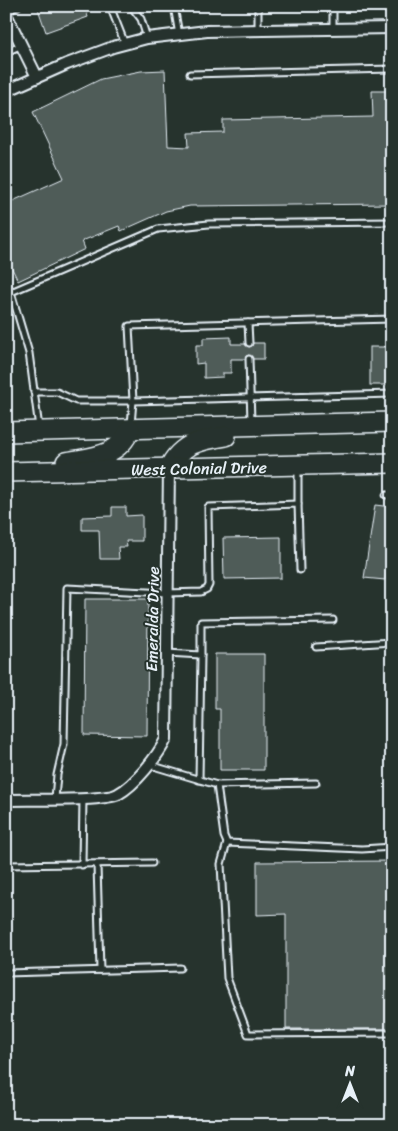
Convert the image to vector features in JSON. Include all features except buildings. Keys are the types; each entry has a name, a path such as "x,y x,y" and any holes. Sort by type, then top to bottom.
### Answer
{"highway":[{"path":"6,432 392,422"},
{"path":"169,468 182,450 197,441 284,425"},
{"path":"10,472 104,454 120,446 127,438 130,429"},
{"name":"West Colonial Drive","path":"10,472 392,463"}],"street":[{"path":"6,13 20,46 37,77"},
{"path":"6,91 67,64 147,38 207,31 392,28"},
{"name":"Emeralda Drive","path":"6,800 101,798 118,795 150,765 160,752 166,739 169,468"}],"lane":[{"path":"6,13 18,6"},
{"path":"110,6 125,44"},
{"path":"131,6 141,19 147,38"},
{"path":"174,6 179,35"},
{"path":"258,6 258,30"},
{"path":"333,6 333,29"},
{"path":"6,52 20,46"},
{"path":"190,74 392,70"},
{"path":"11,292 158,229 209,224 392,222"},
{"path":"6,282 11,292 29,353 40,431"},
{"path":"130,429 133,401 129,326 392,319"},
{"path":"248,323 249,343"},
{"path":"250,359 252,426"},
{"path":"34,392 57,392 76,400 133,401 392,394"},
{"path":"298,465 300,570"},
{"path":"55,799 57,775 64,744 67,588 167,593 201,592 207,589 209,585 208,507 298,504"},
{"path":"199,780 201,622 333,620"},
{"path":"316,647 392,642"},
{"path":"167,653 201,655"},
{"path":"150,765 217,786 316,783"},
{"path":"217,786 224,836 227,843 222,864 227,978 248,1034 392,1033"},
{"path":"82,865 83,798"},
{"path":"227,843 362,849 392,847"},
{"path":"6,865 152,863"},
{"path":"97,864 100,970"},
{"path":"6,973 180,968"}]}
